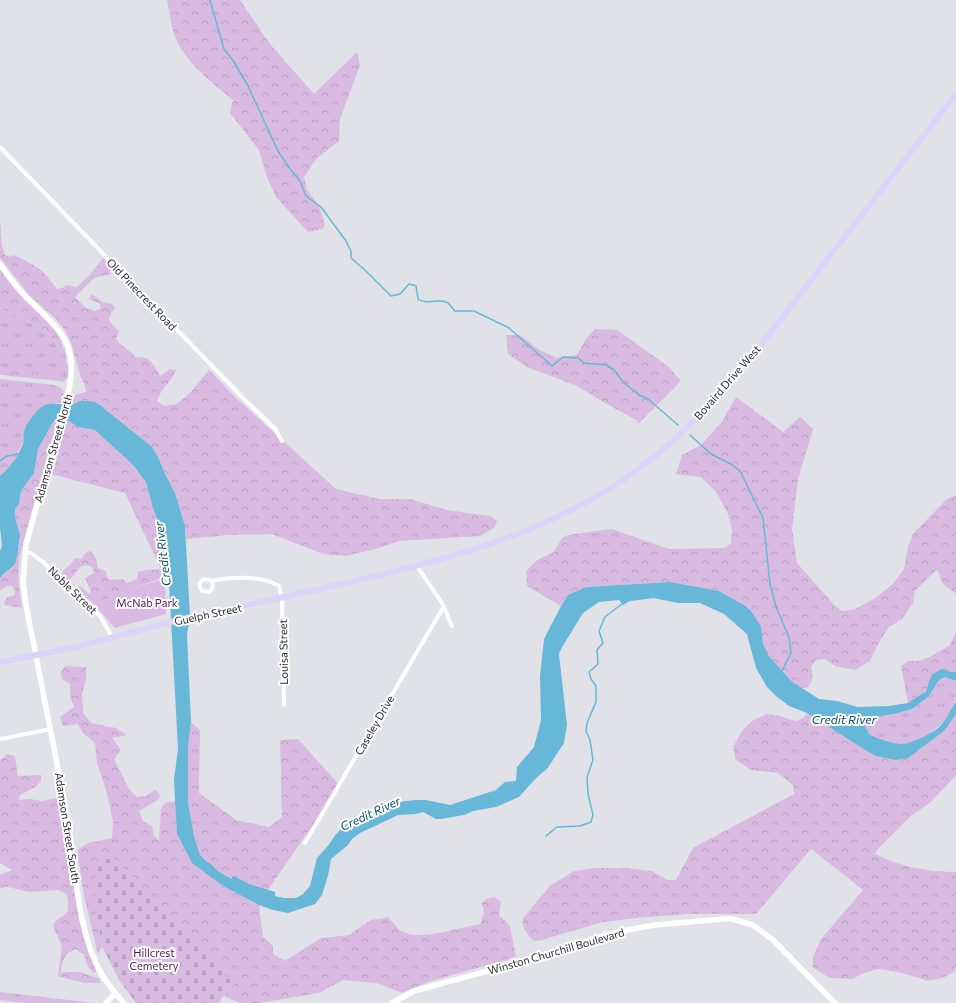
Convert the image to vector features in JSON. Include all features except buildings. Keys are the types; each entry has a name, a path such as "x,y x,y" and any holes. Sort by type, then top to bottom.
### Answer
{"main road":[{"name":"Bovaird Drive West","path":"417,566 480,548 518,535 570,512 636,471 664,449 689,426 725,388 746,363 956,94"},
{"name":"Adamson Street North","path":"0,264 20,291 57,328 67,342 70,350 72,365 71,382 67,399 25,552 23,582 24,597 36,655"},
{"name":"Guelph Street","path":"0,662 77,646 164,623 282,598 417,566"},
{"name":"Adamson Street South","path":"36,655 67,813 85,930 97,966 116,994"},
{"name":"Winston Churchill Boulevard","path":"392,1003 414,991 461,980 611,933 655,925 723,919 743,921 752,924 764,932 835,1003"},
{"path":"106,1003 116,994 124,1003"}],"street":[{"name":"Old Pinecrest Road","path":"0,147 275,429 282,441"},
{"name":"Noble Street","path":"25,552 31,553 44,563 100,616 112,637"},
{"path":"417,566 444,606 452,626"},
{"path":"211,581 241,578 272,582 279,586 282,598"},
{"name":"Louisa Street","path":"282,598 284,705"},
{"name":"Caseley Drive","path":"305,843 444,606"},
{"path":"0,739 51,729"}],"green space":[{"path":"167,0 240,0 270,44 314,94 357,52 360,65 340,119 339,141 317,158 304,177 307,190 319,206 325,224 323,229 308,232 276,197 267,177 259,150 230,113 233,100 201,73 187,57 176,39"},
{"path":"0,218 2,246 5,255 9,257 13,255 41,270 57,289 67,285 77,287 89,276 103,258 106,261 111,274 94,278 75,297 85,307 95,311 101,308 100,304 89,299 92,294 104,303 113,304 115,309 111,313 109,319 113,326 119,331 116,339 135,357 144,358 150,361 156,367 160,376 170,369 176,370 157,401 164,406 177,404 190,393 209,370 235,397 336,489 379,499 410,499 447,510 490,516 497,521 495,527 480,536 399,541 376,549 345,556 323,554 272,534 228,535 186,539 185,526 175,493 166,476 100,404 69,406 71,396 86,392 71,343 66,332 56,319 30,296 0,258"},
{"path":"0,269 30,305 56,331 63,345 62,351 59,352 51,337 42,329 31,322 0,308"},
{"path":"0,308 42,329 53,339 59,352 62,351 64,347 68,366 65,381 62,382 59,381 60,380 0,369"},
{"path":"595,329 617,330 669,367 681,381 638,424 636,420 577,386 527,367 508,354 506,335 520,335 538,349 556,358 577,355 586,339"},
{"path":"0,369 39,373 60,380 0,375"},
{"path":"0,379 54,385 61,388 64,391 64,394 62,403 48,404 24,431 23,442 13,463 0,476"},
{"path":"736,397 783,432 800,417 813,429 798,479 792,529 797,563 835,606 842,611 853,610 874,599 893,584 904,569 908,546 913,534 947,499 956,495 956,594 943,584 938,571 936,570 915,591 913,603 902,619 889,627 878,644 870,661 855,670 835,666 825,659 816,660 811,667 813,676 809,687 801,688 791,681 768,655 763,644 761,626 751,611 744,605 719,591 670,582 586,587 568,595 561,606 527,586 526,571 537,560 554,552 562,538 568,535 612,529 669,549 725,548 731,543 732,530 728,514 716,492 701,477 676,474 682,455 701,445 721,423"},
{"path":"58,417 20,555 19,582 22,608 5,605 4,602 8,597 15,595 15,591 12,586 7,586 0,590 0,578 16,562 20,533 15,515 16,507 19,504 21,492 34,473 38,449 53,422"},
{"path":"66,419 78,427 95,430 133,465 146,482 153,508 167,545 170,575 126,591 95,605 76,588 80,586 89,594 91,592 85,578 94,573 93,568 87,565 80,567 69,581 62,576 62,573 75,558 82,559 85,554 91,551 96,559 98,568 106,571 107,578 111,580 122,579 127,583 137,579 138,572 161,569 125,493 51,474"},
{"name":"McNab Park","path":"165,578 166,614 115,628 95,605 126,591"},
{"path":"956,631 956,672 943,669 929,683 925,693 908,703 901,666 908,661 918,661 930,657 950,645"},
{"path":"65,666 86,667 86,679 82,694 83,713 91,723 116,728 127,735 112,738 121,750 114,759 129,789 137,797 146,796 155,790 160,794 159,799 139,811 143,821 152,826 154,835 159,841 161,809 165,803 176,801 177,834 192,862 223,886 259,905 263,937 273,946 273,954 285,961 321,938 349,935 371,920 388,917 401,931 420,935 480,924 484,913 482,903 486,899 494,897 501,902 499,915 510,926 516,957 428,982 402,993 377,983 343,980 319,993 259,1003 240,1003 224,996 234,984 95,903 102,946 98,954 84,896 77,850 88,843 112,838 113,821 108,797 97,762 95,743 83,733 78,724 63,726 60,717 74,707 70,696 70,684 62,679 61,672"},
{"path":"945,677 956,681 955,703 947,717 934,730 919,739 903,744 891,743 870,735 861,719 894,714 912,709 929,696 939,680"},
{"path":"807,713 865,750 908,758 944,731 956,714 955,776 931,802 911,816 877,850 875,854 885,859 915,868 956,872 956,970 945,977 929,981 898,972 878,969 861,974 853,979 831,978 813,967 813,957 821,939 863,890 811,849 756,914 690,914 603,922 538,941 534,941 527,934 523,925 523,918 550,886 574,871 596,868 626,868 652,871 667,880 676,880 693,848 794,794 793,785 778,773 751,770 736,760 733,747 742,731 752,721 767,714 796,721 803,718"},
{"path":"191,722 200,730 199,793 236,820 269,827 282,817 280,740 298,739 340,786 267,891 234,876 233,879 218,871 200,855 194,836 188,804 188,747"},
{"path":"7,754 15,756 18,776 41,775 41,781 35,787 20,795 19,800 30,799 42,801 58,798 62,807 79,919 96,971 93,973 88,967 84,955 76,949 64,958 61,972 80,972 100,979 100,983 85,983 58,976 62,946 53,926 55,921 63,916 68,910 67,896 63,892 58,890 29,892 8,887 0,888 0,875 12,870 0,863 0,760"},
{"name":"Hillcrest Cemetery","path":"114,858 234,984 218,1003 136,1003 119,980 102,946 95,903 96,869 106,859"},
{"path":"0,992 95,1003 24,1003 0,1000"}],"water":[{"name":"Credit River","path":"80,401 98,403 151,446 157,455 175,493 185,526 190,617 187,635 191,722 188,747 188,803 194,836 200,855 218,871 232,879 234,876 249,884 275,892 275,896 296,898 303,894 310,886 317,858 337,833 348,823 377,809 405,801 416,800 426,800 450,805 496,790 505,782 516,781 517,767 534,747 541,720 540,676 544,639 568,595 586,587 670,582 719,591 744,605 751,611 761,626 763,644 768,655 791,681 819,699 837,701 858,707 889,706 908,703 925,693 930,678 934,673 943,669 956,672 956,681 945,677 939,680 929,696 912,709 894,714 861,719 870,735 881,739 893,743 905,744 937,729 947,717 956,702 956,714 944,731 908,758 896,760 876,756 807,713 789,706 776,696 767,687 756,668 747,634 724,614 700,603 678,603 654,598 630,601 623,605 619,600 599,602 583,613 559,654 567,725 564,743 547,769 537,777 519,797 496,807 441,819 436,819 423,812 398,815 360,833 331,859 328,876 322,895 315,904 288,913 259,905 223,886 192,863 177,834 174,780 178,749 167,545 153,508 146,482 133,465 95,430 78,427 63,417 58,417 53,422 38,449 34,473 21,491 19,504 16,507 15,515 20,537 16,562 0,578 0,551 2,546 0,527 0,476 16,458 23,444 26,426 39,409 49,404 70,405"}],"waterway":[{"path":"210,0 224,49 234,62 248,86 278,151 300,181 306,196 321,207 346,241 351,251 351,258 391,296 400,294 409,284 416,286 418,299 422,301 445,301 455,311 474,311 509,328 552,366 563,357 578,358 584,363 606,365 614,370 623,382 639,395 648,399 678,425"},
{"path":"690,435 711,454 731,464 740,471 763,518 770,584 776,607 789,637 791,653 782,671"},
{"path":"0,461 7,456 18,454"},
{"path":"546,836 557,827 580,826 591,822 593,815 588,794 587,777 593,760 590,740 586,731 587,723 596,702 596,686 591,679 589,672 598,664 597,650 603,643 599,631 605,617 623,603"}]}
